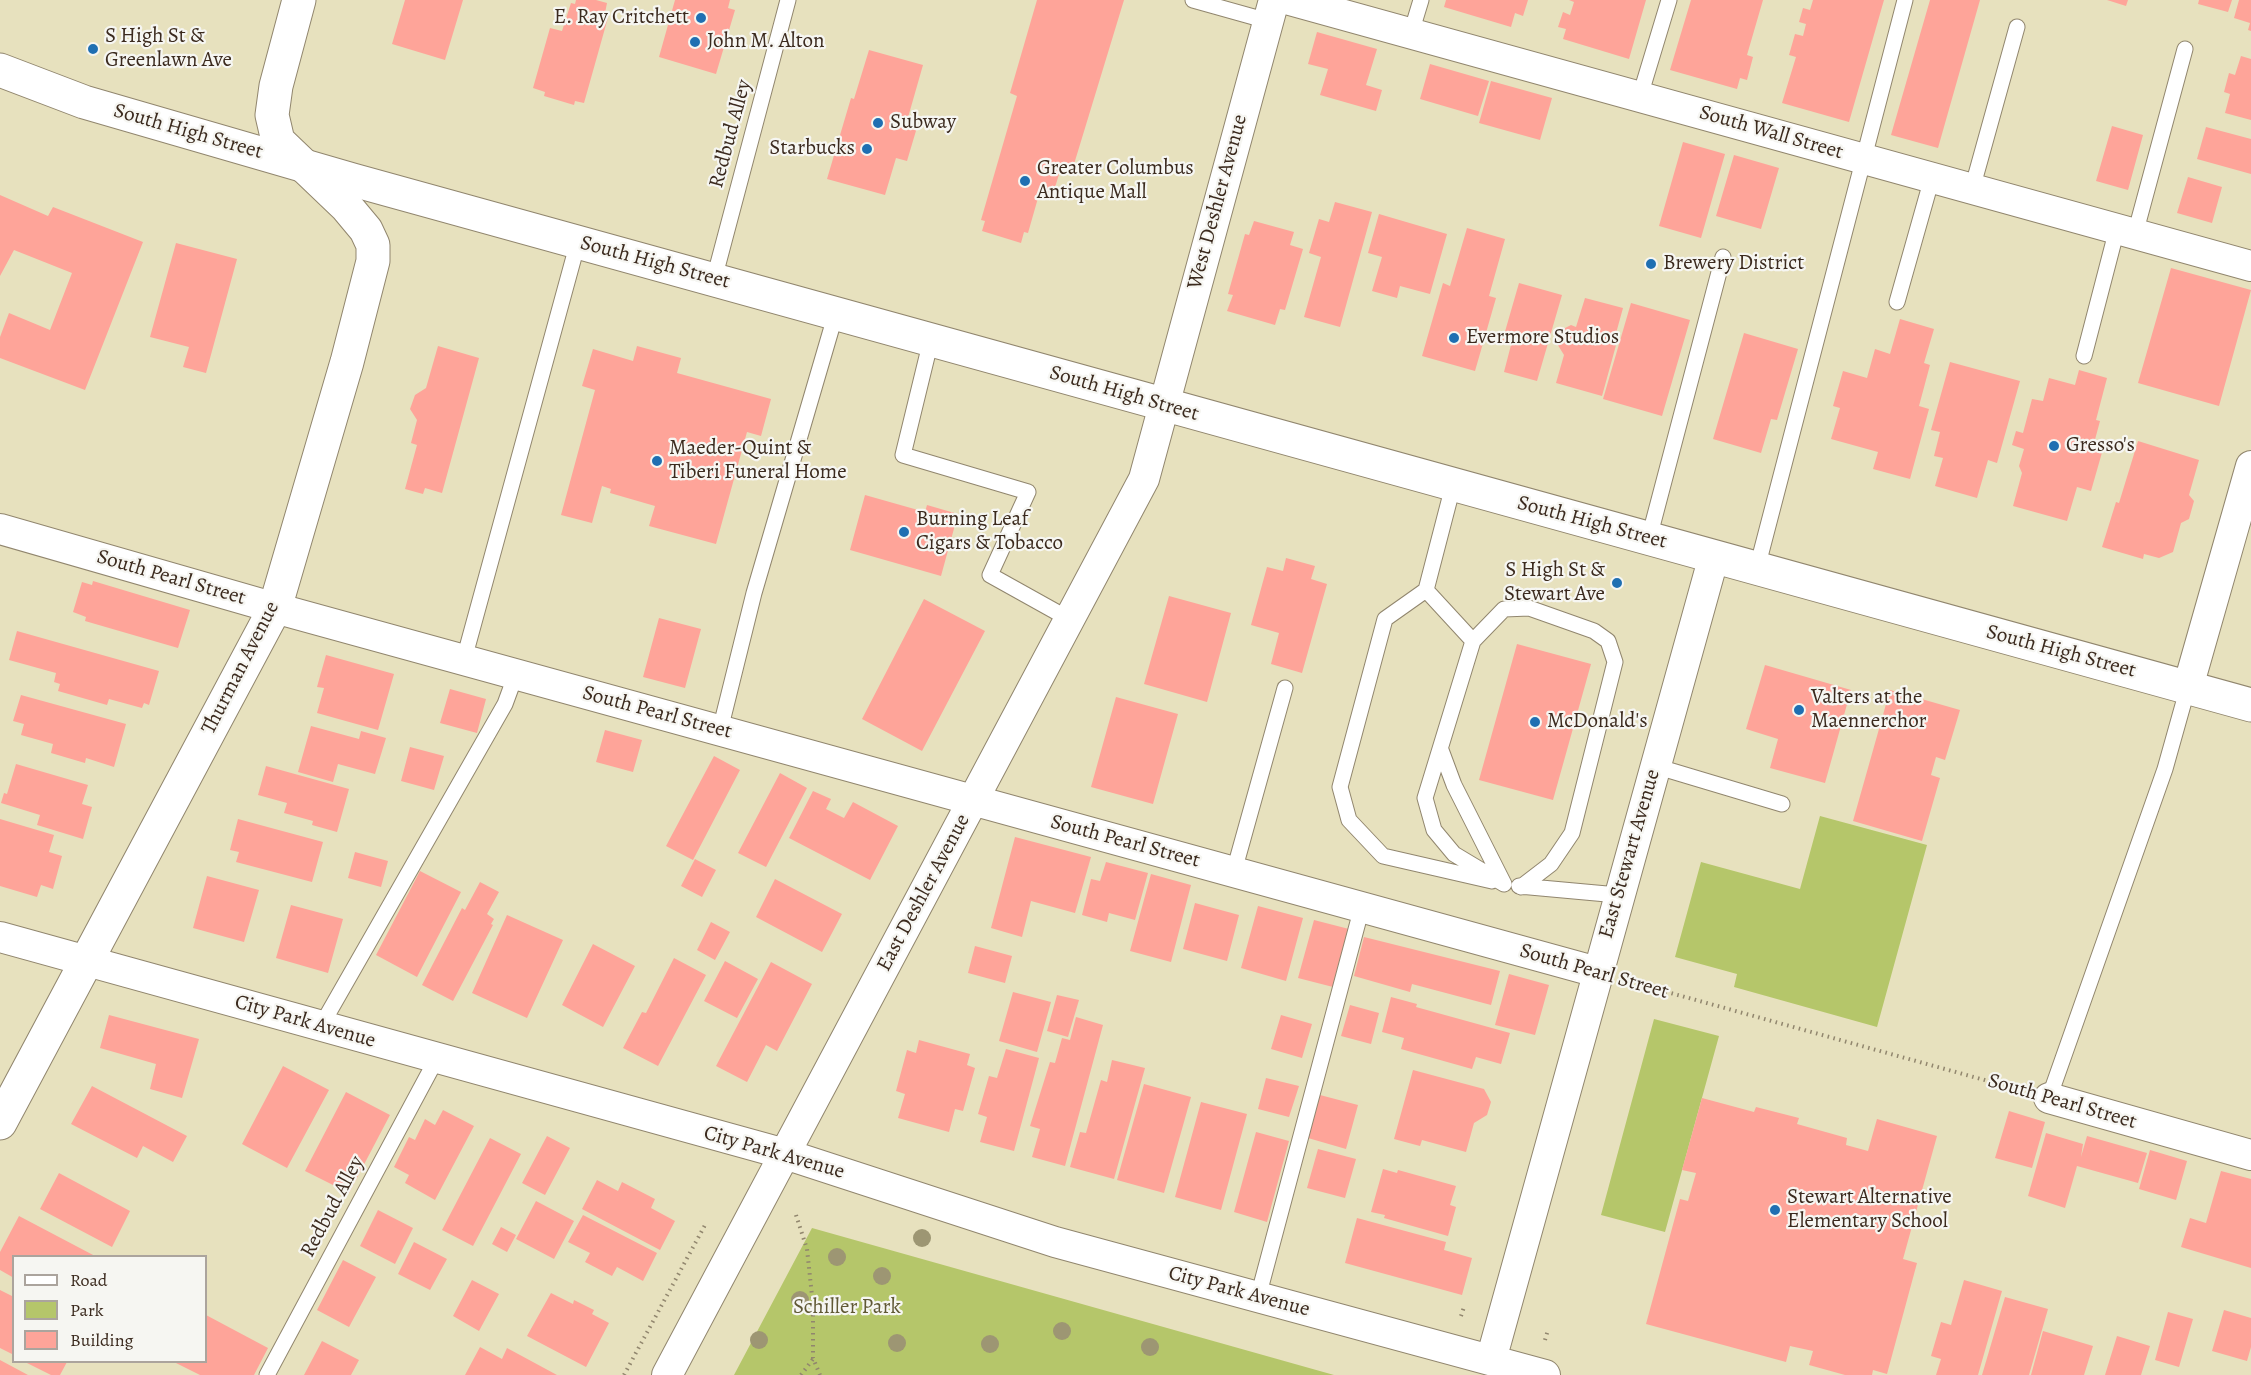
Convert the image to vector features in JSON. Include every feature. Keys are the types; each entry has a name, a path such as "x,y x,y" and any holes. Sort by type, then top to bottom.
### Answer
{"main road":[{"name":"Thurman Avenue","path":"0,1123 274,608 347,362 373,261 373,245 366,230 346,206 278,141 272,115 276,86 299,0"},
{"name":"South High Street","path":"0,70 84,102 304,166 1453,486 2251,705"}],"street":[{"name":"South Wall Street","path":"1290,0 2251,266"},
{"name":"West Deshler Avenue","path":"1166,406 1191,301 1271,11"},
{"name":"East Deshler Avenue","path":"668,1375 1144,479 1166,406"},
{"path":"2188,687 2251,466"},
{"name":"South Pearl Street","path":"0,529 274,608 1597,972"},
{"name":"East Stewart Avenue","path":"1491,1360 1618,895 1714,556"},
{"name":"City Park Avenue","path":"0,937 785,1154 1055,1242 1545,1375"},
{"name":"South Pearl Street","path":"2049,1098 2251,1155"}],"lane":[{"name":"Redbud Alley","path":"714,279 788,0"},
{"path":"1193,0 1271,11"},
{"path":"1411,33 1421,0"},
{"path":"1640,96 1669,0"},
{"path":"1756,568 1905,0"},
{"path":"1972,189 2017,27"},
{"path":"2084,356 2185,49"},
{"path":"1897,302 1932,178"},
{"path":"464,659 578,242"},
{"path":"1649,538 1723,258"},
{"path":"720,730 754,593 836,313"},
{"path":"931,340 903,455 1028,492 990,575 1069,619"},
{"path":"1453,486 1426,590 1384,619 1340,787 1349,820 1383,856 1521,887 1618,895"},
{"path":"1426,590 1473,641"},
{"path":"1504,884 1454,854 1434,830 1425,798 1473,641 1504,609 1529,608 1594,631 1608,641 1615,662 1572,833 1551,864 1521,887"},
{"path":"321,1026 505,704 516,674"},
{"path":"2049,1098 2167,760 2188,687"},
{"path":"1234,872 1285,688"},
{"path":"1441,750 1454,785 1504,884"},
{"path":"1655,766 1782,804"},
{"path":"1258,1297 1362,907"},
{"name":"Redbud Alley","path":"267,1375 437,1058"}],"path":[{"name":"South Pearl Street","path":"1597,972 2049,1098"},
{"path":"796,1215 807,1249 813,1305 813,1358 820,1375"},
{"path":"624,1375 705,1224"},
{"path":"801,1375 813,1358"}],"green space":[{"path":"1820,816 1927,845 1877,1027 1734,987 1737,974 1675,957 1701,862 1800,889"},
{"path":"1654,1019 1719,1036 1665,1232 1601,1215"},
{"name":"Schiller Park","path":"812,1228 1334,1375 734,1375"}],"building":[{"path":"405,0 463,0 445,60 392,44"},
{"path":"576,0 596,0 607,3 605,13 609,14 584,103 575,101 574,105 544,96 545,92 533,88 550,28 562,31 571,3 575,4"},
{"path":"675,0 730,0 728,8 735,10 716,74 659,57"},
{"path":"1037,0 1124,0 1071,174 1060,171 1053,194 1040,191 1028,233 1024,232 1021,243 982,231 985,221 981,220 1017,96 1010,93"},
{"path":"1446,0 1528,0 1523,16 1515,13 1511,27 1444,7"},
{"path":"1569,0 1646,0 1629,59 1563,39 1566,29 1558,27 1563,12 1570,15 1574,2"},
{"path":"1691,0 1763,0 1747,55 1753,57 1747,80 1740,78 1737,89 1670,70"},
{"path":"1813,0 1884,0 1849,122 1782,103 1796,57 1789,55 1795,34 1803,36 1806,24 1799,22 1803,8 1810,10"},
{"path":"1930,0 1980,0 1938,148 1891,135"},
{"path":"2107,0 2128,0 2126,6"},
{"path":"2199,0 2232,0 2228,12 2198,4"},
{"path":"2239,0 2251,0 2251,31 2248,30 2250,23 2234,18"},
{"path":"1317,32 1377,49 1366,85 1382,90 1376,111 1320,95 1328,69 1308,64"},
{"name":"Subway","path":"869,50 923,65 907,121 918,124 907,161 896,158 885,195 827,179 851,98 854,99"},
{"path":"2241,56 2251,59 2251,120 2225,113 2230,94 2224,92 2229,73 2235,75"},
{"path":"1430,64 1489,81 1478,116 1420,99"},
{"path":"1491,81 1552,98 1540,140 1479,123"},
{"path":"2112,126 2143,135 2128,190 2096,181"},
{"path":"2206,127 2251,139 2251,174 2197,159"},
{"path":"1683,142 1725,154 1701,238 1659,226"},
{"path":"1734,155 1779,168 1761,229 1716,216"},
{"path":"2188,177 2222,187 2212,223 2177,213"},
{"path":"0,195 48,216 53,207 143,242 85,390 0,358 0,337 9,313 50,330 72,273 14,250 0,276"},
{"path":"1335,202 1372,212 1340,327 1304,317 1321,257 1309,253 1319,219 1329,222"},
{"path":"1379,214 1447,234 1430,294 1400,286 1397,298 1372,291 1382,257 1368,253"},
{"path":"1254,221 1294,232 1290,245 1303,249 1285,310 1280,309 1275,325 1227,311 1233,295 1228,294 1245,234 1249,235"},
{"path":"1467,228 1505,239 1489,296 1496,298 1475,371 1422,356 1443,283 1450,286"},
{"path":"176,243 237,259 206,373 183,367 189,347 150,337"},
{"path":"2171,268 2251,290 2219,406 2138,383"},
{"path":"1519,283 1562,295 1537,381 1504,372 1511,345 1502,342"},
{"path":"1585,298 1623,308 1615,337 1618,338 1602,396 1556,383 1564,355 1556,342 1559,331 1571,325 1576,327"},
{"path":"1631,303 1690,320 1662,416 1603,399"},
{"path":"1900,319 1934,329 1924,363 1930,365 1919,406 1929,409 1910,479 1873,469 1878,452 1831,439 1840,408 1833,406 1843,371 1867,378 1875,349 1890,354"},
{"path":"1744,333 1798,349 1777,420 1771,419 1761,453 1713,439"},
{"path":"438,346 479,358 442,493 425,488 423,494 405,489 417,445 411,443 417,420 410,409 415,395 426,388"},
{"name":"Maeder-Quint & Tiberi Funeral Home","path":"637,346 681,358 677,373 771,399 761,436 747,432 716,544 649,526 655,506 610,493 611,489 602,486 592,523 561,515 595,390 582,386 593,349 633,361"},
{"path":"1950,362 2020,381 1997,463 1988,460 1977,498 1935,486 1943,458 1934,456 1940,432 1931,430"},
{"name":"Gresso's","path":"2079,370 2107,378 2096,420 2100,421 2093,447 2103,449 2091,491 2077,487 2067,521 2013,506 2022,473 2019,466 2024,449 2012,445 2016,431 2023,433 2032,399 2043,401 2049,378 2075,385"},
{"path":"2138,441 2199,460 2189,495 2194,501 2189,519 2181,523 2173,552 2159,558 2144,554 2143,559 2102,547 2116,502 2119,503"},
{"name":"Burning Leaf Cigars & Tobacco","path":"865,495 925,512 927,505 958,514 941,576 850,550"},
{"path":"1286,558 1315,566 1311,579 1327,584 1302,673 1271,664 1279,633 1251,625 1267,567 1283,571"},
{"path":"93,581 190,610 178,648 85,621 86,617 73,612 82,582 92,585"},
{"path":"1169,596 1231,613 1207,702 1144,684"},
{"path":"924,599 985,631 922,751 862,719"},
{"path":"659,618 701,629 685,688 643,677"},
{"path":"17,631 159,671 149,705 144,703 142,708 109,699 107,705 58,691 60,684 54,682 56,673 9,660"},
{"name":"McDonald's","path":"1517,644 1591,664 1553,800 1479,780"},
{"path":"326,655 394,674 378,730 317,713 324,688 317,687"},
{"name":"Valters at the Maennerchor","path":"1765,665 1851,690 1825,783 1770,768 1778,739 1746,729"},
{"path":"450,689 486,699 477,733 440,723"},
{"path":"1890,690 1960,710 1945,760 1936,757 1931,775 1940,778 1922,841 1853,821"},
{"path":"21,695 126,724 114,767 86,758 85,763 51,753 53,744 21,735 24,724 13,721"},
{"path":"1116,697 1178,714 1153,804 1091,787"},
{"path":"311,726 359,739 361,731 386,738 375,774 338,764 333,782 298,772"},
{"path":"605,730 642,740 633,772 596,762"},
{"path":"410,747 444,756 434,790 401,781"},
{"path":"714,756 740,770 693,860 666,846"},
{"path":"16,764 88,785 82,804 92,807 83,839 37,825 40,815 1,803 4,793 7,794"},
{"path":"266,766 349,789 337,832 312,825 313,821 284,813 287,803 258,795"},
{"path":"780,773 807,788 766,867 738,853"},
{"path":"813,791 831,799 826,809 844,818 853,802 898,826 870,880 789,838"},
{"path":"0,819 54,835 49,852 62,856 53,889 41,885 37,897 0,886"},
{"path":"238,819 323,842 312,882 236,862 239,852 230,850"},
{"path":"1015,837 1091,857 1075,913 1031,901 1022,937 991,928"},
{"path":"355,852 388,861 381,887 348,878"},
{"path":"695,859 716,870 702,897 681,886"},
{"path":"1106,862 1148,873 1135,920 1109,913 1107,922 1082,915 1091,879 1100,881"},
{"path":"420,871 461,892 417,977 376,955"},
{"path":"1151,874 1191,885 1171,962 1130,951"},
{"path":"207,876 259,890 244,942 193,928"},
{"path":"775,879 842,914 822,952 756,917"},
{"path":"480,882 499,892 487,914 494,919 491,924 493,925 453,1001 422,985 462,908 465,910"},
{"path":"1195,903 1239,915 1227,961 1183,949"},
{"path":"291,905 343,919 328,973 276,958"},
{"path":"1258,906 1303,918 1286,981 1241,968"},
{"path":"507,915 563,940 527,1018 472,993"},
{"path":"1314,920 1349,929 1333,987 1298,978"},
{"path":"711,922 730,932 715,960 697,950"},
{"path":"1364,937 1500,971 1491,1005 1412,984 1410,992 1354,976"},
{"path":"593,944 635,966 603,1027 562,1005"},
{"path":"975,946 1012,956 1005,983 968,973"},
{"path":"674,958 706,975 658,1066 623,1048 642,1012 646,1013"},
{"path":"725,961 758,979 737,1018 704,1001"},
{"path":"771,962 812,984 777,1051 766,1045 747,1082 716,1066"},
{"path":"1509,974 1549,985 1535,1035 1495,1025"},
{"path":"1013,992 1051,1002 1037,1052 999,1041"},
{"path":"1057,995 1079,1000 1068,1037 1047,1031"},
{"path":"1391,997 1417,1004 1416,1007 1510,1033 1501,1064 1476,1057 1472,1069 1401,1049 1404,1038 1382,1032"},
{"path":"1350,1005 1379,1013 1371,1044 1341,1036"},
{"path":"109,1015 199,1039 182,1098 150,1089 156,1064 100,1048"},
{"path":"1281,1015 1312,1024 1302,1058 1271,1049"},
{"path":"1076,1017 1103,1025 1065,1166 1032,1157 1040,1129 1030,1126 1050,1062 1055,1063 1062,1038 1070,1040"},
{"path":"919,1040 970,1054 967,1065 975,1068 963,1111 955,1109 949,1132 898,1118 905,1094 896,1091 907,1050 916,1053"},
{"path":"1006,1049 1039,1058 1014,1151 980,1142 987,1117 978,1114 989,1076 997,1078"},
{"path":"1112,1060 1145,1068 1114,1179 1070,1167 1080,1132 1086,1133 1101,1080 1107,1082"},
{"path":"283,1066 329,1090 287,1168 242,1144"},
{"path":"1413,1070 1484,1089 1491,1102 1487,1115 1474,1123 1466,1152 1422,1140 1420,1146 1394,1139"},
{"path":"1266,1078 1299,1086 1289,1117 1258,1109"},
{"path":"1144,1084 1191,1097 1164,1193 1117,1180"},
{"path":"92,1086 187,1136 173,1162 143,1146 137,1158 71,1124"},
{"path":"346,1092 390,1115 349,1193 305,1171"},
{"path":"1320,1095 1358,1105 1346,1149 1308,1138"},
{"path":"1702,1098 1754,1112 1756,1107 1799,1118 1797,1124 1847,1138 1846,1145 1868,1151 1877,1119 1937,1136 1903,1259 1917,1263 1887,1374 1873,1370 1872,1375 1845,1375 1809,1365 1813,1351 1790,1346 1786,1362 1646,1324 1680,1199 1688,1201 1696,1173 1682,1170"},
{"path":"1201,1102 1247,1114 1221,1210 1175,1197"},
{"path":"443,1110 474,1126 435,1200 405,1183 409,1175 394,1167 409,1137 415,1140 425,1119 435,1125"},
{"path":"2009,1111 2045,1122 2032,1168 1995,1158"},
{"path":"1256,1132 1289,1141 1267,1222 1234,1212"},
{"path":"2046,1133 2083,1144 2081,1157 2087,1136 2147,1153 2138,1183 2077,1166 2065,1208 2028,1196"},
{"path":"547,1136 570,1148 545,1195 522,1183"},
{"path":"490,1138 521,1154 473,1246 442,1230"},
{"path":"1318,1149 1356,1159 1345,1198 1307,1188"},
{"path":"2150,1150 2187,1161 2176,1200 2139,1189"},
{"path":"1383,1169 1397,1173 1398,1170 1456,1186 1450,1205 1456,1207 1448,1236 1384,1218 1385,1215 1371,1212"},
{"path":"2221,1171 2251,1179 2251,1268 2181,1247 2190,1218 2206,1223"},
{"path":"59,1173 130,1211 112,1247 40,1209"},
{"path":"597,1180 618,1191 622,1182 655,1199 651,1208 675,1221 660,1250 582,1209"},
{"path":"536,1201 574,1221 554,1259 516,1239"},
{"path":"378,1210 413,1228 395,1264 360,1246"},
{"path":"583,1215 657,1253 643,1281 617,1267 612,1276 585,1262 590,1253 568,1242"},
{"path":"19,1216 93,1255 12,1255 12,1277 0,1270 0,1252"},
{"path":"1357,1218 1446,1242 1444,1250 1472,1258 1462,1295 1345,1263"},
{"path":"501,1227 516,1235 507,1252 492,1244"},
{"path":"414,1242 447,1259 430,1290 398,1274"},
{"path":"343,1260 376,1277 349,1327 317,1310"},
{"path":"472,1280 499,1294 479,1331 453,1316"},
{"path":"1964,1280 2002,1291 1978,1375 1936,1375 1941,1359 1931,1356 1941,1322 1951,1325"},
{"path":"0,1290 12,1296 12,1354 0,1348"},
{"path":"551,1293 573,1304 574,1300 594,1310 592,1314 609,1323 586,1367 527,1336"},
{"path":"2005,1297 2048,1309 2029,1375 1982,1375"},
{"path":"2224,1310 2251,1318 2251,1347 2247,1361 2212,1351"},
{"path":"2168,1312 2193,1319 2179,1367 2155,1360"},
{"path":"207,1316 268,1348 254,1375 200,1375 176,1363 207,1363"},
{"path":"2043,1331 2093,1346 2084,1375 2031,1375"},
{"path":"2117,1336 2150,1346 2141,1375 2105,1375"},
{"path":"322,1341 359,1360 351,1375 304,1375"},
{"path":"480,1347 502,1359 507,1348 557,1375 465,1375"},
{"path":"0,1360 28,1375 0,1375"},
{"path":"27,1363 66,1363 60,1375 51,1375"}],"place":[{"name":"E. Ray Critchett","path":"701,18"},
{"name":"John M. Alton","path":"695,42"},
{"name":"S High St & Greenlawn Ave","path":"93,49"},
{"name":"Subway","path":"878,123"},
{"name":"Starbucks","path":"867,149"},
{"name":"Greater Columbus Antique Mall","path":"1025,181"},
{"name":"Brewery District","path":"1651,264"},
{"name":"Evermore Studios","path":"1454,338"},
{"name":"Gresso's","path":"2054,446"},
{"name":"Maeder-Quint & Tiberi Funeral Home","path":"657,461"},
{"name":"Burning Leaf Cigars & Tobacco","path":"904,532"},
{"name":"S High St & Stewart Ave","path":"1617,583"},
{"name":"Valters at the Maennerchor","path":"1799,710"},
{"name":"McDonald's","path":"1535,722"},
{"name":"Stewart Alternative Elementary School","path":"1775,1210"}]}
